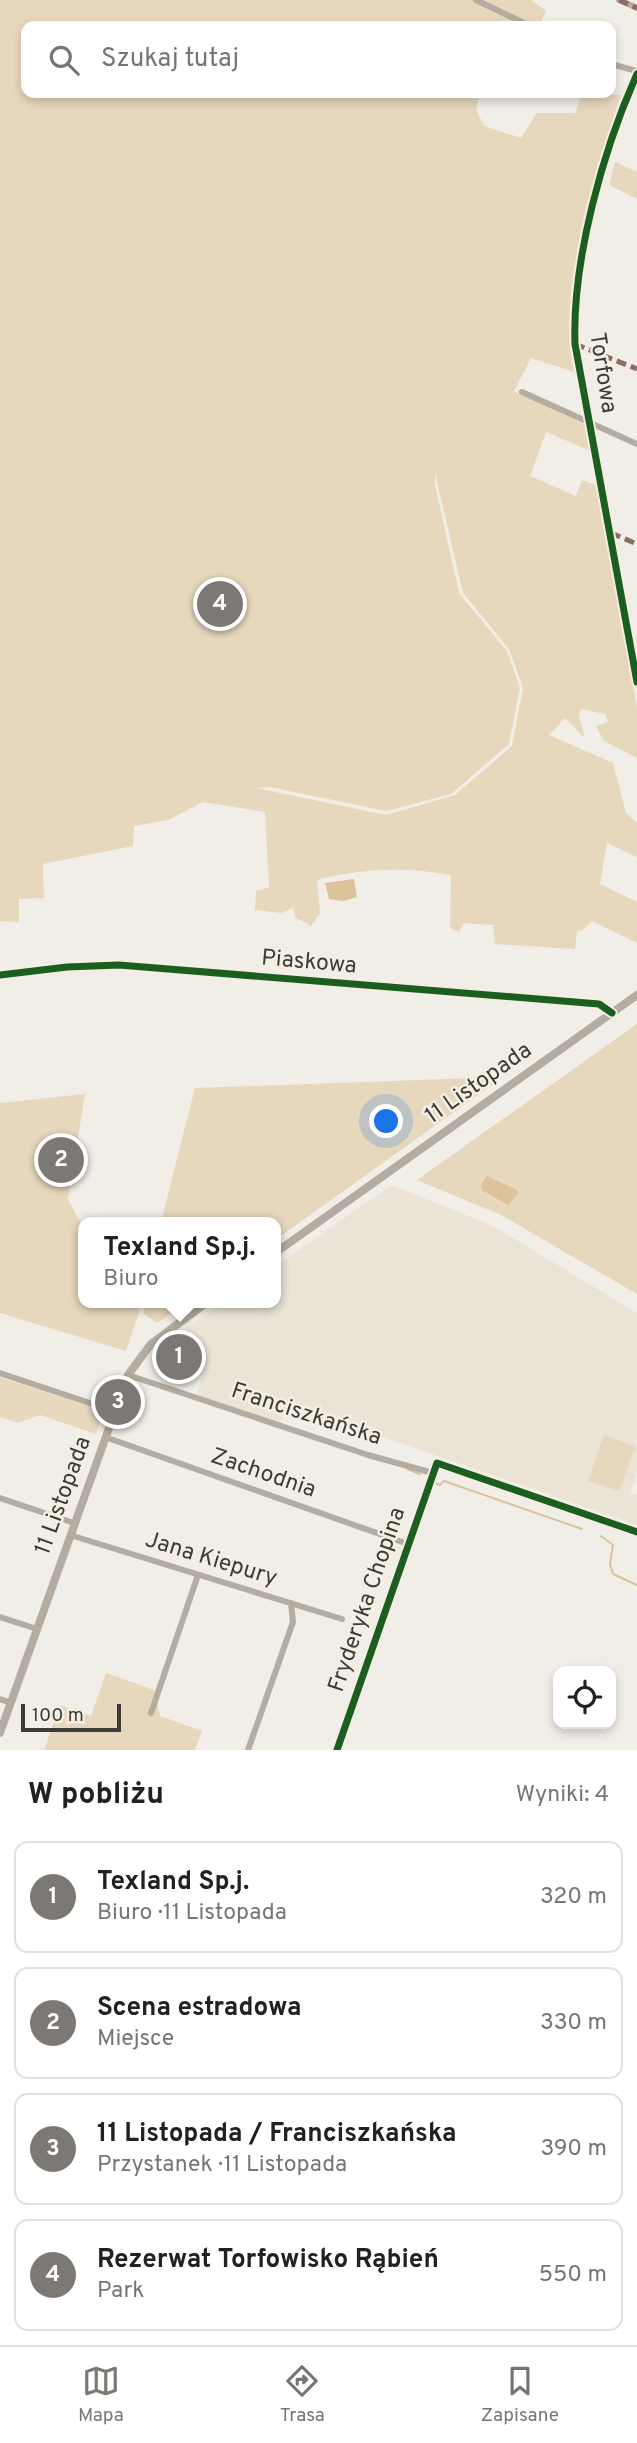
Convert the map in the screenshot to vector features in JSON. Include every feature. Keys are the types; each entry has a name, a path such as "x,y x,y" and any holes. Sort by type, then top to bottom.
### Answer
{"street":[{"path":"476,0 520,21"},
{"path":"619,0 637,8"},
{"path":"616,66 637,72"},
{"name":"Torfowa","path":"637,72 604,170 575,296 575,344 637,682"},
{"path":"522,392 637,444"},
{"name":"Piaskowa","path":"0,975 67,967 119,965 599,1004 612,1013"},
{"name":"11 Listopada","path":"281,1249 637,995"},
{"name":"11 Listopada","path":"0,1733 128,1375 138,1357 151,1344 199,1308"},
{"path":"0,1373 114,1412"},
{"name":"Franciszkańska","path":"128,1375 368,1455 433,1473"},
{"name":"Zachodnia","path":"105,1437 408,1544"},
{"name":"Fryderyka Chopina","path":"337,1750 437,1464 637,1532"},
{"path":"0,1498 74,1523"},
{"name":"Jana Kiepury","path":"70,1535 342,1619"},
{"path":"151,1713 198,1575"},
{"path":"248,1750 293,1622 291,1603"},
{"path":"0,1617 37,1629"},
{"path":"0,1699 11,1703"}],"shaded area":[{"path":"0,0 531,0 546,11 541,21 21,21 21,98 479,98 476,109 484,126 521,138 537,113 575,113 580,98 616,98 616,95 621,95 590,196 574,269 570,340 574,372 531,358 514,391 584,424 591,451 546,432 530,476 576,496 582,480 598,486 637,707 637,758 604,741 596,726 608,722 605,714 581,709 579,716 585,738 565,718 549,735 613,763 626,813 637,823 637,857 607,843 600,884 637,902 637,943 592,921 583,930 577,931 575,949 495,944 493,925 464,923 459,932 450,928 451,875 417,871 367,871 317,880 320,913 311,926 296,918 293,908 281,913 255,910 256,891 269,887 265,812 203,802 168,820 134,826 133,846 43,864 44,898 19,899 19,922 0,921","holes":["435,473 463,593 509,649 523,688 512,746 455,795 386,815 256,788 270,787 386,811 451,794 509,744 520,688 507,651 459,593 435,485"]},
{"path":"615,162 637,172 637,199 609,185"},
{"path":"354,879 357,897 343,901 329,899 325,883"},
{"path":"637,1024 637,1294 501,1215 417,1180"},
{"path":"503,1077 281,1236 281,1217 162,1217 195,1088"},
{"path":"85,1094 68,1199 78,1218 78,1308 140,1310 126,1351 0,1313 0,1103"},
{"path":"487,1176 517,1190 518,1194 508,1205 482,1190 481,1185"},
{"path":"391,1185 493,1226 637,1313 637,1472 630,1492 637,1495 637,1525 287,1404 280,1423 197,1395 202,1376 170,1365 179,1333 217,1308 281,1308 281,1263"},
{"path":"143,1308 179,1308 157,1323 144,1314"},
{"path":"0,1377 104,1411 96,1434 40,1415 18,1423 0,1417"},
{"path":"604,1435 635,1446 620,1491 588,1481"},
{"path":"106,1673 154,1690 160,1716 202,1731 195,1750 44,1750 60,1705 91,1716"}],"waterway":[{"path":"407,1469 420,1474"},
{"path":"434,1483 440,1485 444,1481 582,1529"},
{"path":"601,1536 613,1545 610,1564 613,1574 637,1585"}],"marked path":[{"path":"619,0 637,8"},
{"path":"575,344 637,369"},
{"path":"611,533 637,544"}],"cycle path":[{"path":"637,74 613,136 592,206 584,242 575,311 575,344 637,682"},
{"path":"0,975 67,967 119,965 599,1004 612,1013"},
{"path":"337,1750 437,1463 637,1532"}],"place":[{"name":"Rezerwat Torfowisko Rąbień","path":"220,604"},
{"name":"Scena estradowa","path":"61,1160"},
{"name":"Texland Sp.j.","path":"179,1357"},
{"name":"11 Listopada / Franciszkańska","path":"118,1402"}]}
